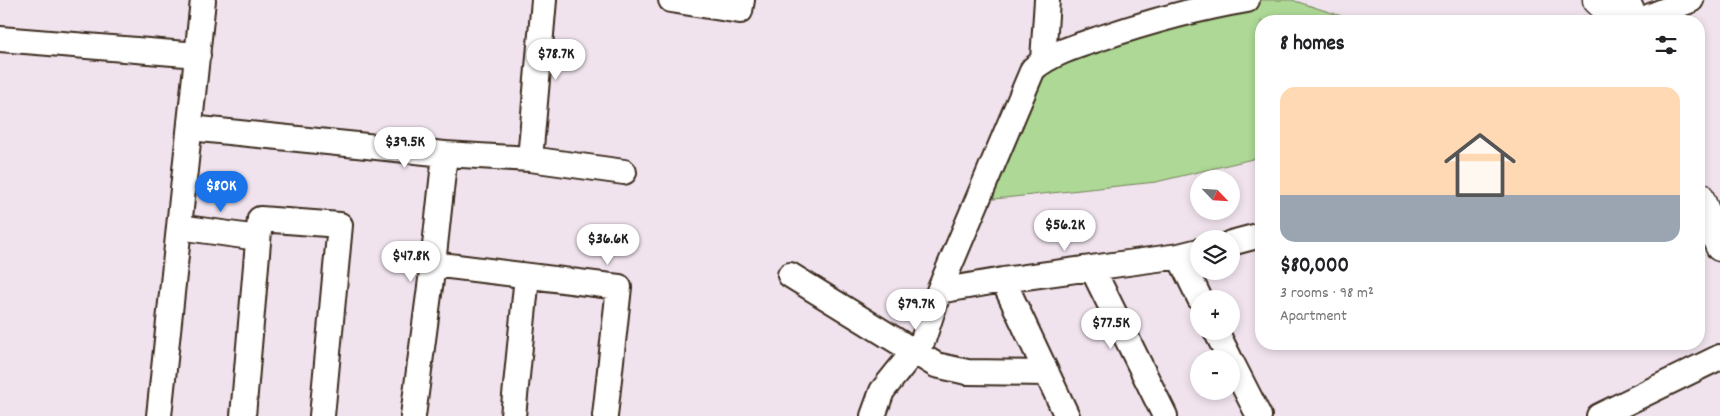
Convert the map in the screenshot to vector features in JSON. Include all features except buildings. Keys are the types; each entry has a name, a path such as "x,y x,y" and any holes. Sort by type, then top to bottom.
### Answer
{"street":[{"path":"159,416 203,0"},
{"path":"530,159 544,0"},
{"path":"671,0 740,11 742,0"},
{"path":"1043,60 1047,0"},
{"path":"873,416 882,390 923,340 939,291 1033,69 1043,60 1152,20 1247,0"},
{"path":"1597,0 1613,15"},
{"path":"1628,0 1635,15"},
{"path":"1653,15 1691,0"},
{"path":"0,39 198,55"},
{"path":"190,128 445,154 530,159 624,172"},
{"path":"413,416 445,154"},
{"path":"1707,213 1720,247"},
{"path":"243,416 260,219 340,225 322,416"},
{"path":"179,227 258,238"},
{"path":"1240,240 1255,236"},
{"path":"939,291 1003,280 1189,254 1198,290"},
{"path":"433,264 619,288 605,416"},
{"path":"1092,268 1165,416"},
{"path":"790,275 936,365 967,372 1047,373"},
{"path":"513,416 527,276"},
{"path":"1003,280 1067,416"},
{"path":"1599,416 1720,357"},
{"path":"1240,378 1259,416"}],"green space":[{"path":"1204,0 1292,0 1338,15 1255,15 1255,158 1206,170 1190,170 1190,174 1156,182 975,201 1017,116 1045,75 1079,39"}]}
